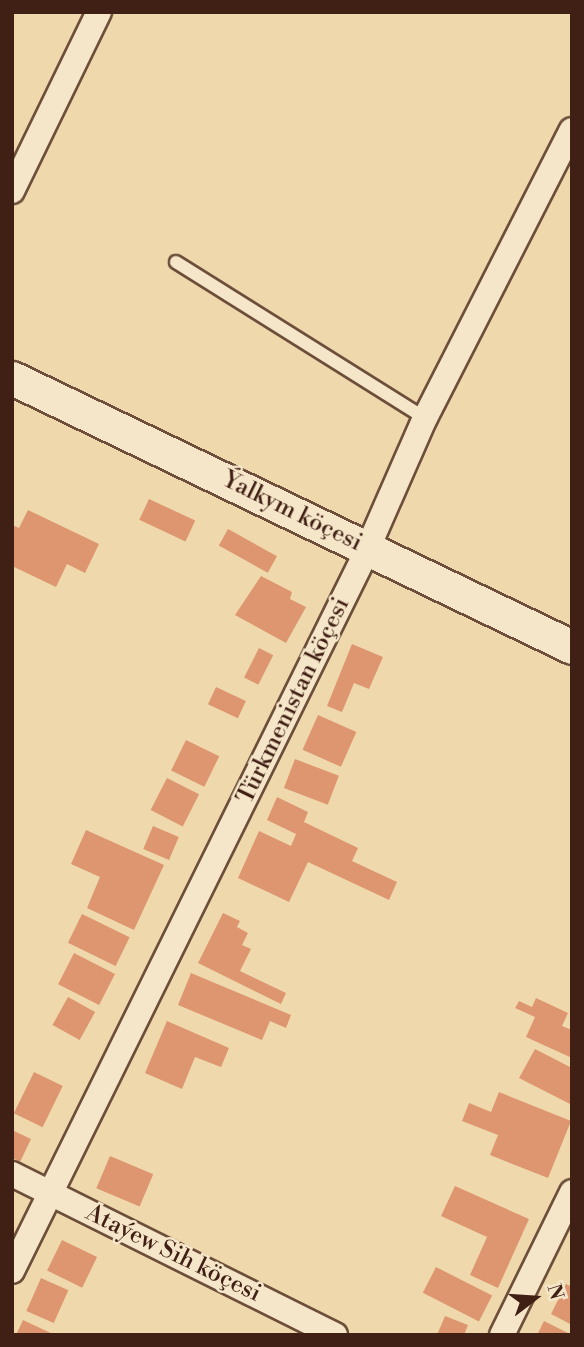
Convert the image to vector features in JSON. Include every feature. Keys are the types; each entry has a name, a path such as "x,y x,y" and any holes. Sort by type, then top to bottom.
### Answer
{"main road":[{"name":"Ýalkym köçesi","path":"12,379 365,554 572,663"},
{"name":"Ýalkym köçesi","path":"12,398 572,647"}],"street":[{"path":"12,191 99,12"},
{"name":"Türkmenistan köçesi","path":"12,1271 365,554 425,418 572,130"},
{"name":"Ataýew Sih köçesi","path":"12,1174 335,1335"},
{"path":"502,1335 572,1192"}],"lane":[{"path":"176,262 425,418"}],"building":[{"path":"149,499 195,521 186,541 139,520"},
{"path":"28,510 99,544 85,573 67,564 56,587 12,566 12,525 19,528"},
{"path":"228,529 277,556 268,573 219,546"},
{"path":"261,576 292,592 290,599 306,607 286,643 235,615"},
{"path":"352,644 383,657 369,689 354,683 342,712 327,706"},
{"path":"259,648 273,655 258,685 244,677"},
{"path":"216,687 246,701 238,718 208,704"},
{"path":"318,715 356,732 341,767 303,750"},
{"path":"186,740 219,756 204,787 171,771"},
{"path":"295,759 339,776 328,805 284,788"},
{"path":"167,778 199,794 183,826 151,810"},
{"path":"277,797 308,812 304,822 358,848 352,861 397,882 389,900 308,862 289,902 238,878 259,831 291,846 296,834 267,820"},
{"path":"153,826 179,837 169,860 143,849"},
{"path":"86,830 164,865 134,930 87,908 100,877 71,864"},
{"path":"223,913 240,921 237,927 248,933 242,945 251,949 240,971 286,993 281,1004 198,963"},
{"path":"82,914 130,937 116,966 68,943"},
{"path":"74,953 115,974 99,1005 58,984"},
{"path":"191,973 291,1015 286,1028 270,1021 262,1040 178,1005"},
{"path":"68,997 95,1012 80,1040 52,1025"},
{"path":"536,998 568,1013 562,1026 572,1030 572,1058 526,1037 535,1017 515,1008 519,1001 532,1007"},
{"path":"167,1021 229,1048 221,1067 195,1057 182,1089 145,1073"},
{"path":"535,1049 572,1068 572,1105 519,1078"},
{"path":"34,1072 63,1086 43,1127 14,1113"},
{"path":"499,1092 571,1121 548,1178 490,1155 498,1135 462,1121 469,1103 491,1112"},
{"path":"12,1130 31,1139 20,1162 12,1158"},
{"path":"110,1156 153,1174 140,1207 96,1188"},
{"path":"455,1186 529,1219 498,1288 470,1275 487,1237 441,1216"},
{"path":"62,1240 97,1257 82,1288 47,1271"},
{"path":"436,1267 492,1296 479,1321 423,1293"},
{"path":"41,1278 68,1290 54,1323 26,1311"},
{"path":"566,1284 572,1287 572,1325 551,1314"},
{"path":"445,1316 468,1325 464,1335 437,1335"},
{"path":"23,1320 55,1335 16,1335"},
{"path":"544,1321 572,1335 537,1335"}]}
